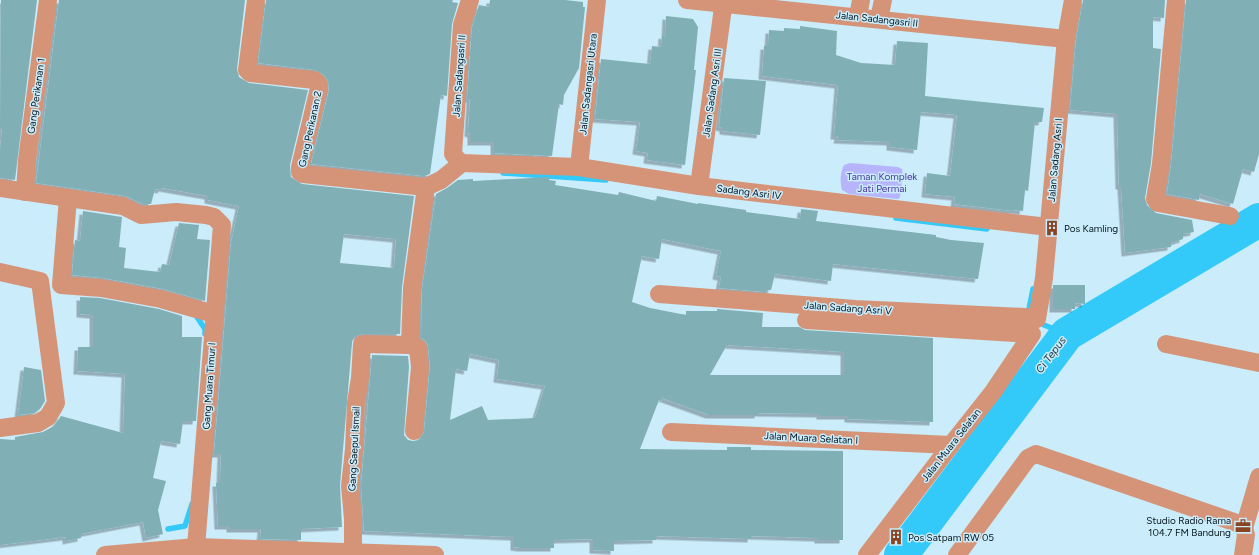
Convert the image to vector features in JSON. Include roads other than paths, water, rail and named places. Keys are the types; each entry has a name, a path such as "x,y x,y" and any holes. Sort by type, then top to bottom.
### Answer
{"street":[{"name":"Gang Perikanan 1","path":"25,192 27,160 48,0"},
{"name":"Gang Perikanan 2","path":"256,0 247,70 250,73 314,80 318,83 319,88 300,172 303,174 426,187"},
{"name":"Jalan Sadangasri II","path":"458,163 462,25 470,0"},
{"name":"Jalan Sadangasri Utara","path":"579,167 597,0"},
{"name":"Jalan Sadangasri II","path":"687,0 860,8 878,19 1066,39"},
{"path":"878,19 882,0"},
{"name":"Jalan Sadang Asri I","path":"1031,322 1044,278 1066,39 1073,0"},
{"path":"1176,0 1161,164 1155,200 1158,203 1230,216"},
{"name":"Jalan Sadang Asri III","path":"699,186 724,2"},
{"path":"414,431 420,367 418,348 410,345 412,288 426,187 458,163"},
{"name":"Sadang Asri IV","path":"458,163 579,167 699,186 1048,227"},
{"path":"0,188 68,198 61,285 101,288 161,299 214,314"},
{"name":"Gang Muara Timur I","path":"68,198 123,206 141,215 176,212 206,215 214,217 222,225 196,547"},
{"path":"0,272 40,281 56,403 48,417 38,423 0,428"},
{"name":"Jalan Sadang Asri V","path":"659,294 1031,322"},
{"path":"806,320 1031,322"},
{"name":"Jalan Muara Selatan","path":"867,555 951,445 994,392 1031,322"},
{"name":"Gang Saepul Ismail","path":"353,554 353,519 350,486 362,344 410,345"},
{"path":"1166,344 1259,362"},
{"name":"Jalan Muara Selatan I","path":"671,432 951,445"},
{"path":"957,555 1028,458 1036,454 1237,523 1244,528"},
{"path":"1243,555 1246,535 1244,528 1259,477"},
{"path":"105,555 196,547 353,554 435,555"}],"waterway":[{"path":"503,173 606,180"},
{"path":"896,218 987,229"},
{"name":"Ci Tepus","path":"901,555 1067,334 1259,220"},
{"path":"1028,314 1033,289"},
{"path":"195,314 205,329 205,334"},
{"path":"1044,325 1067,334"},
{"path":"168,529 185,526 192,504"}],"place":[{"name":"Pos Kamling","path":"1052,228"},
{"name":"Studio Radio Rama 104.7 FM Bandung","path":"1243,526"},
{"name":"Pos Satpam RW 05","path":"896,537"}],"park label":[{"name":"Taman Komplek Jati Permai","path":"882,182"}]}
